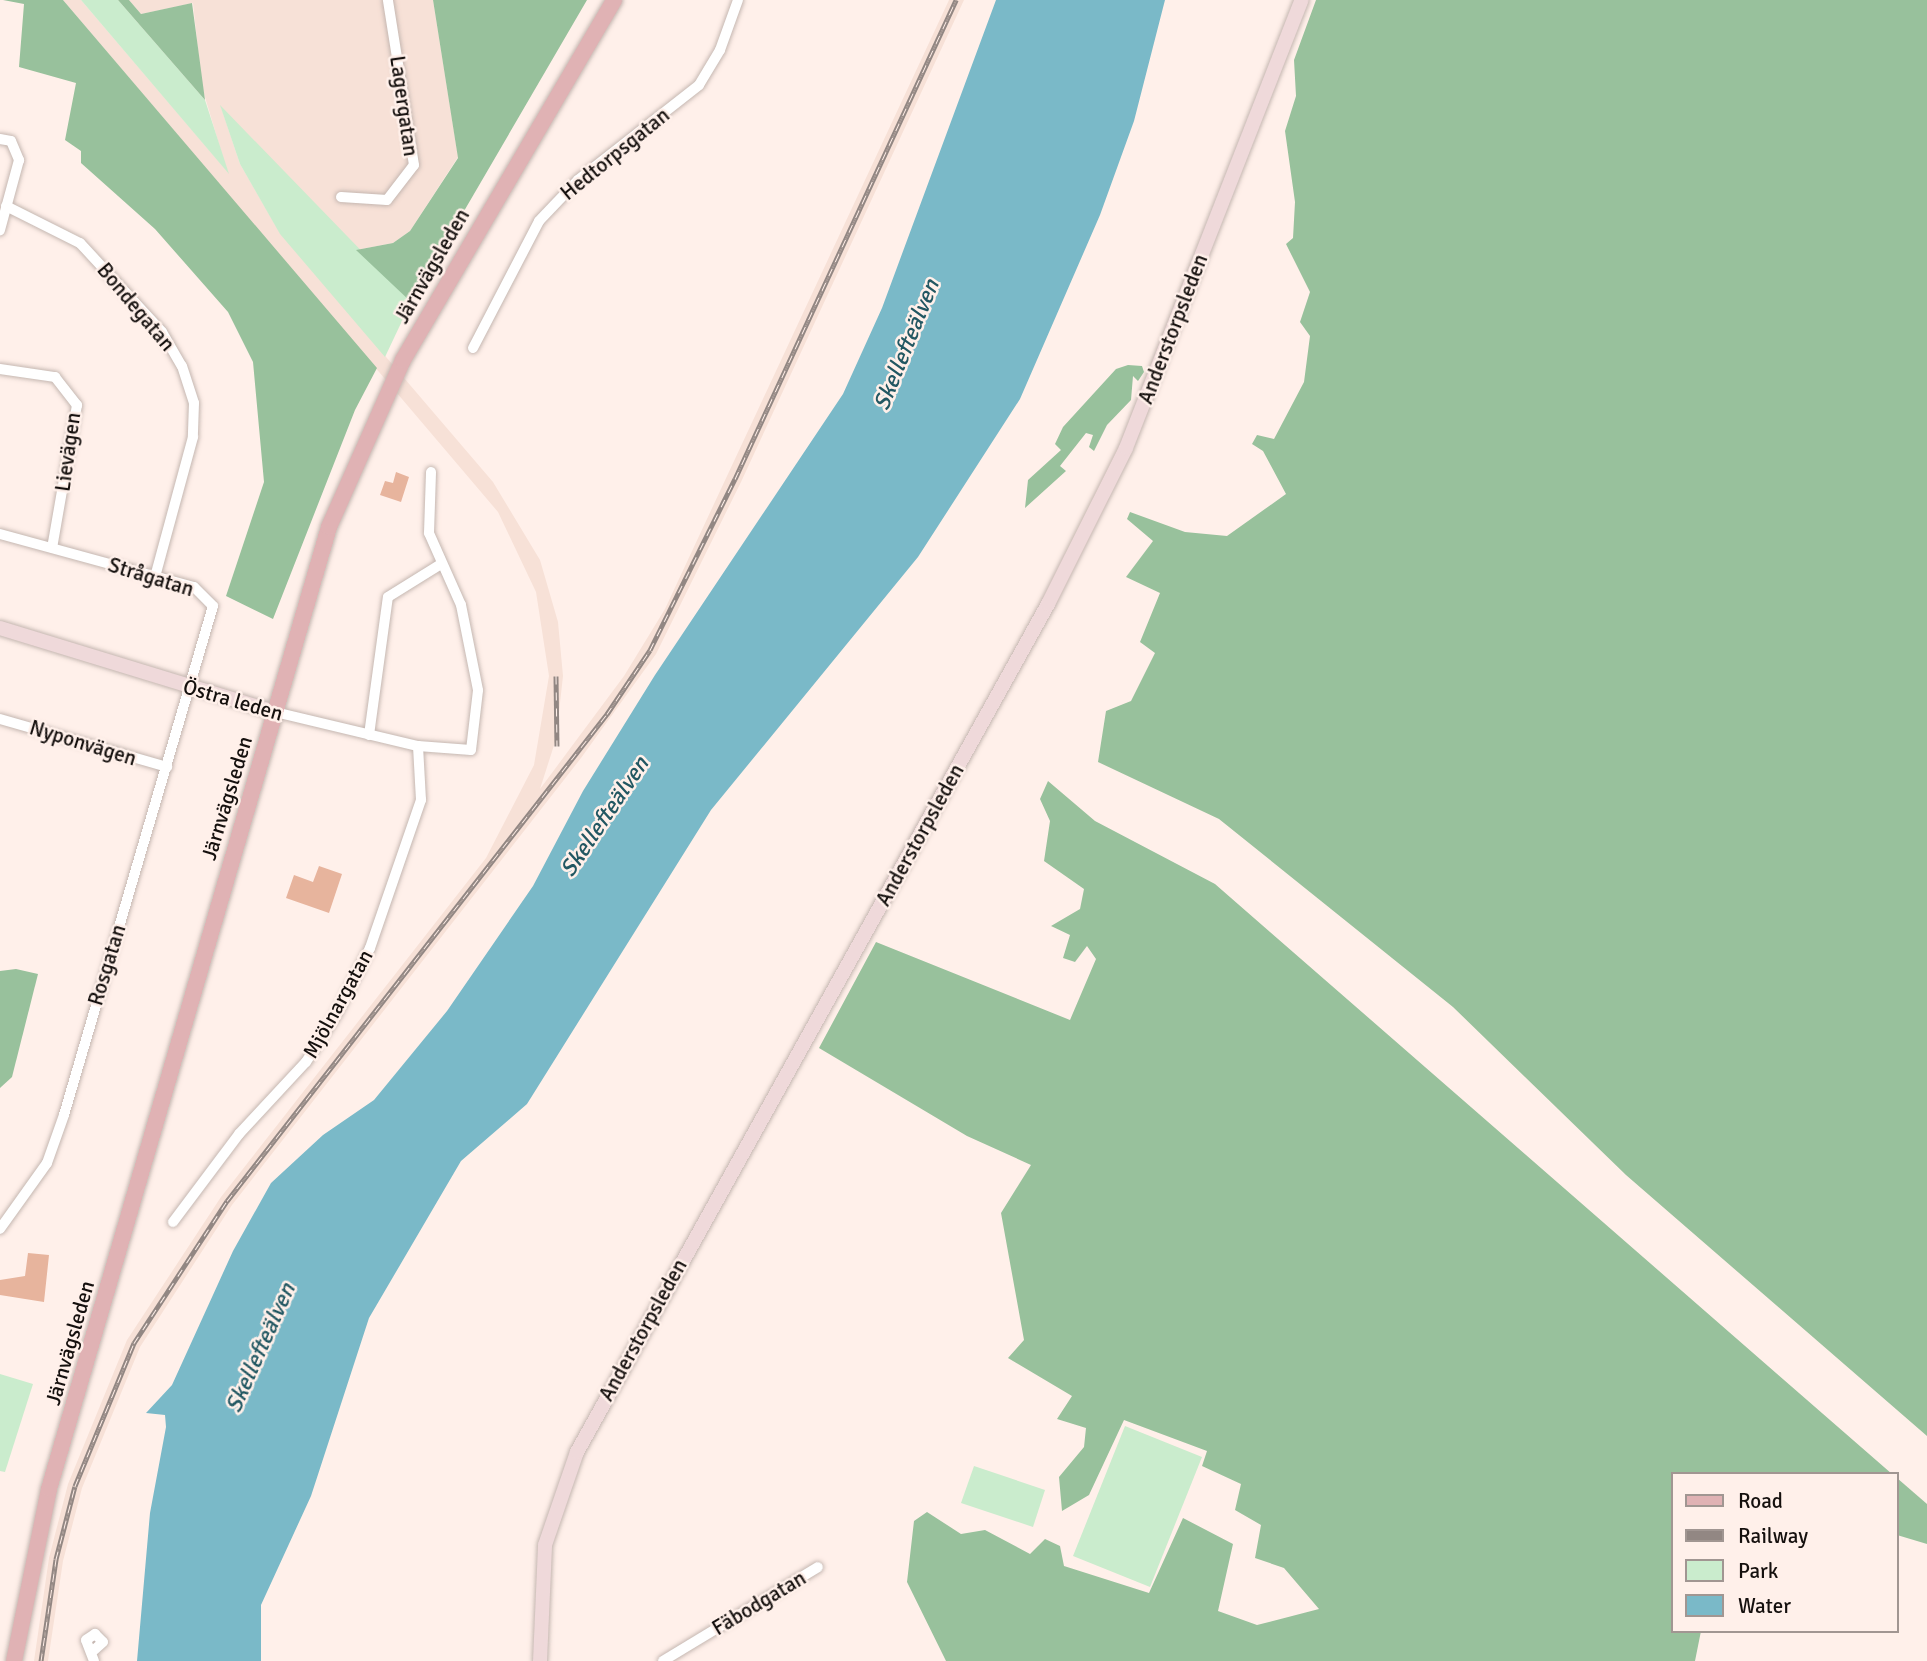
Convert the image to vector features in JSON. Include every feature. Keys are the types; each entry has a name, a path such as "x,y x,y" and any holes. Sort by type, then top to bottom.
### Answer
{"main road":[{"name":"Järnvägsleden","path":"15,1661 46,1500 329,527 383,398 403,360 614,0"},
{"name":"Anderstorpsleden","path":"540,1661 545,1545 577,1451 1048,604 1112,476 1303,0"},
{"name":"Östra leden","path":"0,628 192,689 275,712"}],"street":[{"name":"Lagergatan","path":"341,197 387,200 414,165 388,0"},
{"name":"Hedtorpsgatan","path":"473,348 538,221 578,180 699,85 720,50 738,0"},
{"path":"0,139 10,141 19,160 0,230"},
{"name":"Bondegatan","path":"6,206 80,243 162,332 182,366 194,402 193,438 155,577"},
{"name":"Lievägen","path":"0,369 55,377 77,405 52,548"},
{"path":"369,735 388,597 441,564 427,513 431,472"},
{"name":"Strågatan","path":"0,534 194,587 213,606 192,689"},
{"name":"Östra leden","path":"275,712 418,747 471,750 478,710 474,667 461,605 441,564"},
{"name":"Rosgatan","path":"0,1229 47,1163 192,689"},
{"name":"Nyponvägen","path":"0,719 167,767"},
{"name":"Mjölnargatan","path":"173,1222 239,1134 306,1062 342,1004 370,948 421,800 418,747"},
{"name":"Fäbodgatan","path":"663,1661 818,1567"}],"shaded area":[{"path":"63,0 81,0 227,171 202,87 193,3 141,14 129,0 433,0 458,157 410,231 393,243 356,250 221,107 240,164 280,233 493,482 540,560 558,622 563,676 556,739 540,789 624,676 665,609 949,0 964,0 741,482 656,654 581,758 232,1205 140,1347 82,1488 63,1561 48,1661 34,1661 49,1558 68,1484 127,1340 221,1197 486,858 534,765 549,676 536,592 498,512"}],"green space":[{"path":"3,0 63,0 377,368 355,410 273,619 226,596 264,482 253,362 228,312 155,229 81,163 81,151 65,140 76,83 19,67 24,4"},
{"path":"81,0 118,0 205,100 229,174"},
{"path":"118,0 129,0 141,14 192,3 205,100"},
{"path":"433,0 587,0 411,302 356,250 393,243 410,231 458,158"},
{"path":"1316,0 1927,0 1927,1436 1626,1175 1453,1007 1219,819 1098,762 1106,711 1131,701 1155,653 1140,642 1160,593 1126,577 1153,541 1127,519 1130,512 1185,532 1227,536 1286,494 1263,451 1252,444 1257,435 1274,439 1304,382 1310,336 1300,322 1310,292 1286,244 1293,238 1295,202 1285,131 1296,96 1294,60"},
{"path":"220,105 411,302 385,357 280,234 240,164"},
{"path":"1128,365 1142,366 1144,372 1138,381 1133,376 1131,400 1107,425 1094,451 1089,447 1093,435 1086,433 1060,466 1066,471 1025,508 1028,480 1061,450 1055,444 1063,427 1116,369"},
{"path":"1048,781 1095,821 1215,884 1890,1472 1672,1472 1672,1633 1701,1633 1695,1661 946,1661 907,1582 914,1521 927,1512 961,1534 985,1530 1030,1554 1045,1539 1060,1546 1064,1566 1149,1593 1183,1518 1233,1544 1218,1611 1257,1625 1319,1609 1284,1568 1255,1558 1261,1525 1235,1510 1241,1484 1202,1466 1207,1451 1124,1420 1089,1495 1062,1511 1059,1477 1084,1447 1086,1428 1057,1419 1072,1396 1008,1358 1024,1340 1001,1213 1031,1165 967,1136 819,1048 876,942 1070,1020 1096,959 1087,946 1075,962 1063,958 1070,935 1051,926 1080,909 1084,889 1044,861 1050,821 1040,799"},
{"path":"16,969 38,974 12,1077 0,1088 0,971"},
{"path":"0,1374 33,1384 5,1472 0,1471"},
{"path":"1125,1426 1202,1457 1150,1587 1073,1556"},
{"path":"974,1466 1045,1490 1033,1527 961,1503"},
{"path":"1899,1480 1927,1504 1927,1544 1899,1536"}],"water":[{"name":"Skellefteälven","path":"996,0 1165,0 1134,121 1100,215 1020,399 918,557 711,810 527,1104 461,1161 369,1318 311,1496 261,1605 261,1661 137,1661 150,1513 166,1427 165,1415 146,1413 172,1385 233,1251 271,1183 323,1135 374,1100 447,1011 533,886 583,791 655,675 843,394 882,308"}],"building":[{"path":"396,472 409,477 401,502 380,495 385,481 393,483"},
{"path":"319,866 342,874 329,913 286,898 294,875 313,882"},
{"path":"28,1253 49,1255 44,1302 0,1295 0,1280 25,1276"}],"railway":[{"path":"41,1661 56,1559 75,1486 134,1343 227,1201 607,714 650,650 735,479 956,0"},
{"path":"556,676 557,746"}]}
